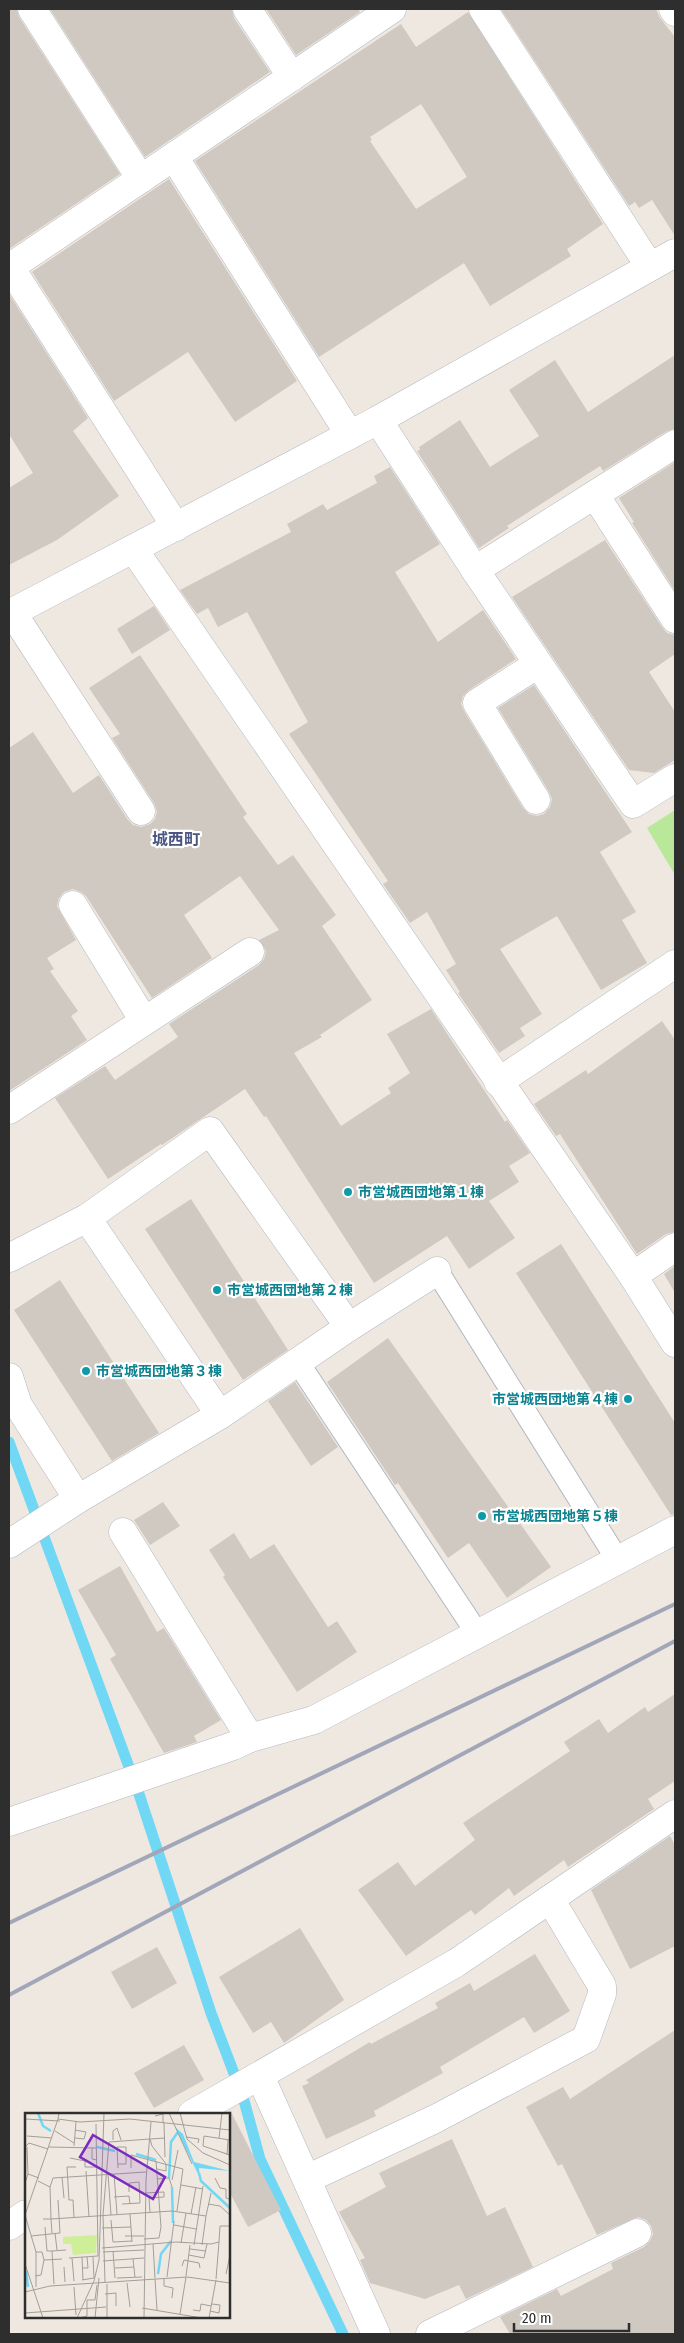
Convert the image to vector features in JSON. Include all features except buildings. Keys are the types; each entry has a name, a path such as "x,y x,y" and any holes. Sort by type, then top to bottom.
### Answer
{"street":[{"path":"32,9 141,179"},
{"path":"247,9 292,77"},
{"path":"176,527 9,268 392,9"},
{"path":"483,9 650,267"},
{"path":"174,156 350,435"},
{"path":"141,811 10,613 134,550 378,420 675,253"},
{"path":"378,420 475,570 633,804 675,778"},
{"path":"475,570 675,444"},
{"path":"595,495 675,619"},
{"path":"134,550 633,1276 675,1342"},
{"path":"536,800 477,703 538,664"},
{"path":"73,904 144,1021"},
{"path":"9,1110 250,952"},
{"path":"498,1082 675,964"},
{"path":"9,1258 87,1218 210,1131 349,1327"},
{"path":"87,1218 220,1415"},
{"path":"633,1276 675,1247"},
{"path":"14,1540 78,1499 220,1415 349,1327 437,1271"},
{"path":"9,1377 18,1405 78,1499"},
{"path":"9,1822 147,1776 233,1746 250,1738 314,1720 675,1530"},
{"path":"123,1532 250,1738"},
{"path":"194,2113 456,1962 675,1814"},
{"path":"307,2179 435,2119 586,2039 602,1994 602,1986 550,1899"},
{"path":"253,2080 307,2179 376,2334"},
{"path":"9,2226 25,2215"},
{"path":"430,2334 637,2232"}],"lane":[{"path":"437,1271 617,1559"},
{"path":"298,1361 477,1633"}],"green space":[{"path":"675,810 675,875 647,828"}],"waterway":[{"path":"9,1442 139,1794 211,2013 243,2097 260,2159 343,2334"}],"railway":[{"path":"9,1923 675,1604"},
{"path":"9,1995 675,1641"}],"place":[{"name":"市営城西団地第１棟","path":"348,1192"},
{"name":"市営城西団地第２棟","path":"217,1290"},
{"name":"市営城西団地第３棟","path":"86,1371"},
{"name":"市営城西団地第４棟","path":"628,1399"},
{"name":"市営城西団地第５棟","path":"482,1516"}],"district":[{"name":"城西町","path":"176,839"}]}
